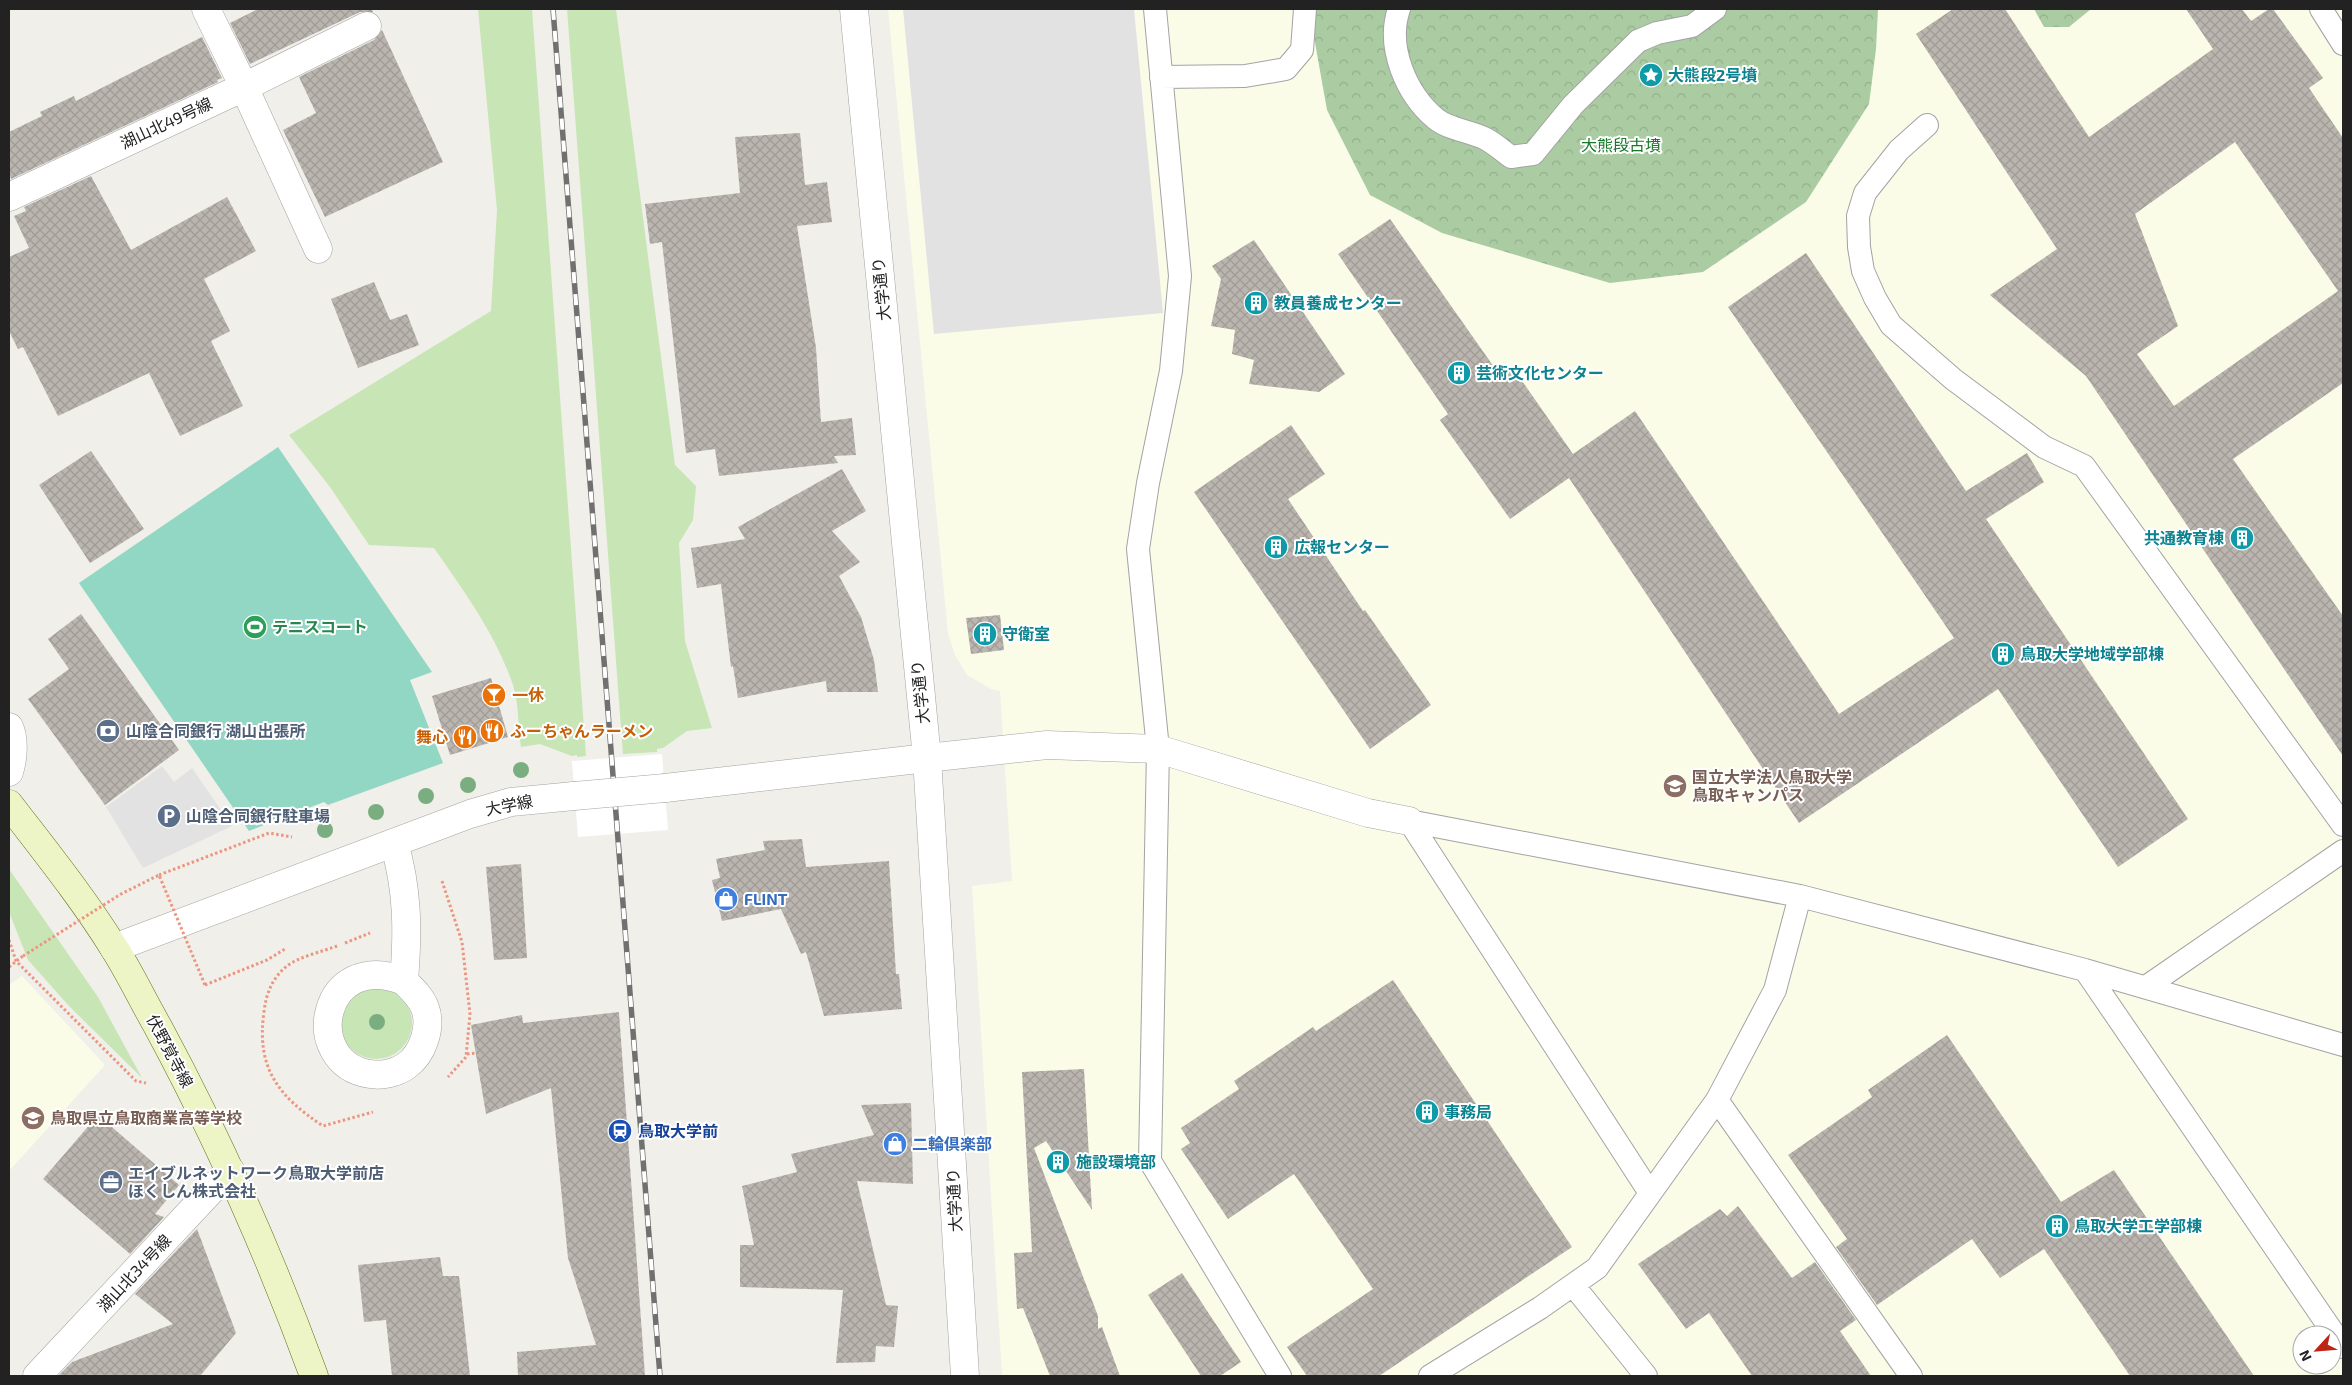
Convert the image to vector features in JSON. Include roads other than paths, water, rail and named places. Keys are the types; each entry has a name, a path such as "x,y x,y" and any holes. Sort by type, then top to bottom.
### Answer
{"main road":[{"name":"伏野覚寺線","path":"9,804 55,864 114,948 179,1066 230,1170 287,1304 314,1376"}],"street":[{"path":"206,9 318,249"},
{"name":"大学通り","path":"854,9 927,758 965,1376"},
{"name":"湖山北49号線","path":"9,197 244,87 367,26"},
{"path":"9,727 11,732 12,762 9,772"},
{"name":"大学線","path":"114,948 470,814 511,802 665,788 1047,745 1158,749 1368,814 1409,821"},
{"path":"394,843 404,874 408,932 404,982"},
{"name":"湖山北34号線","path":"37,1376 230,1170"}],"lane":[{"path":"1154,9 1180,276 1171,371 1148,483 1138,549 1158,749 1150,1161 1280,1376"},
{"path":"1161,76 1244,76 1286,69 1302,50 1304,9"},
{"path":"1399,9 1396,17 1395,46 1404,76 1421,102 1437,120 1486,139 1511,157 1534,154 1572,105 1638,41 1657,34 1692,26 1715,9"},
{"path":"2321,9 2343,44"},
{"path":"1927,126 1899,150 1876,178 1865,193 1858,216 1859,246 1863,271 1879,305 1891,325 1953,379 2044,447 2084,466 2343,825"},
{"path":"1409,821 1800,896 2085,970 2343,1045"},
{"path":"1409,821 1650,1193"},
{"path":"2146,987 2343,851"},
{"path":"1430,1376 1597,1268 1717,1100 1775,990 1800,896"},
{"path":"2085,970 2343,1347"},
{"path":"1717,1100 1911,1376"},
{"path":"1573,1285 1646,1376"}],"railway":[{"path":"553,9 660,1376"}],"place":[{"name":"大熊段2号墳","path":"1651,75"},
{"name":"教員養成センター","path":"1256,303"},
{"name":"芸術文化センター","path":"1459,373"},
{"name":"共通教育棟","path":"2242,538"},
{"name":"広報センター","path":"1276,547"},
{"name":"テニスコート","path":"255,627"},
{"name":"守衛室","path":"985,634"},
{"name":"鳥取大学地域学部棟","path":"2003,654"},
{"name":"一休","path":"494,695"},
{"name":"山陰合同銀行 湖山出張所","path":"108,731"},
{"name":"ふーちゃんラーメン","path":"492,731"},
{"name":"舞心","path":"465,737"},
{"name":"国立大学法人鳥取大学 鳥取キャンパス","path":"1675,786"},
{"name":"山陰合同銀行駐車場","path":"169,816"},
{"name":"FLINT","path":"726,899"},
{"name":"事務局","path":"1427,1112"},
{"name":"鳥取県立鳥取商業高等学校","path":"33,1118"},
{"name":"鳥取大学前","path":"620,1131"},
{"name":"二輪倶楽部","path":"895,1144"},
{"name":"施設環境部","path":"1058,1162"},
{"name":"エイブルネットワーク鳥取大学前店 ほくしん株式会社","path":"111,1182"},
{"name":"鳥取大学工学部棟","path":"2057,1226"}],"park label":[{"name":"大熊段古墳","path":"1621,145"}]}
